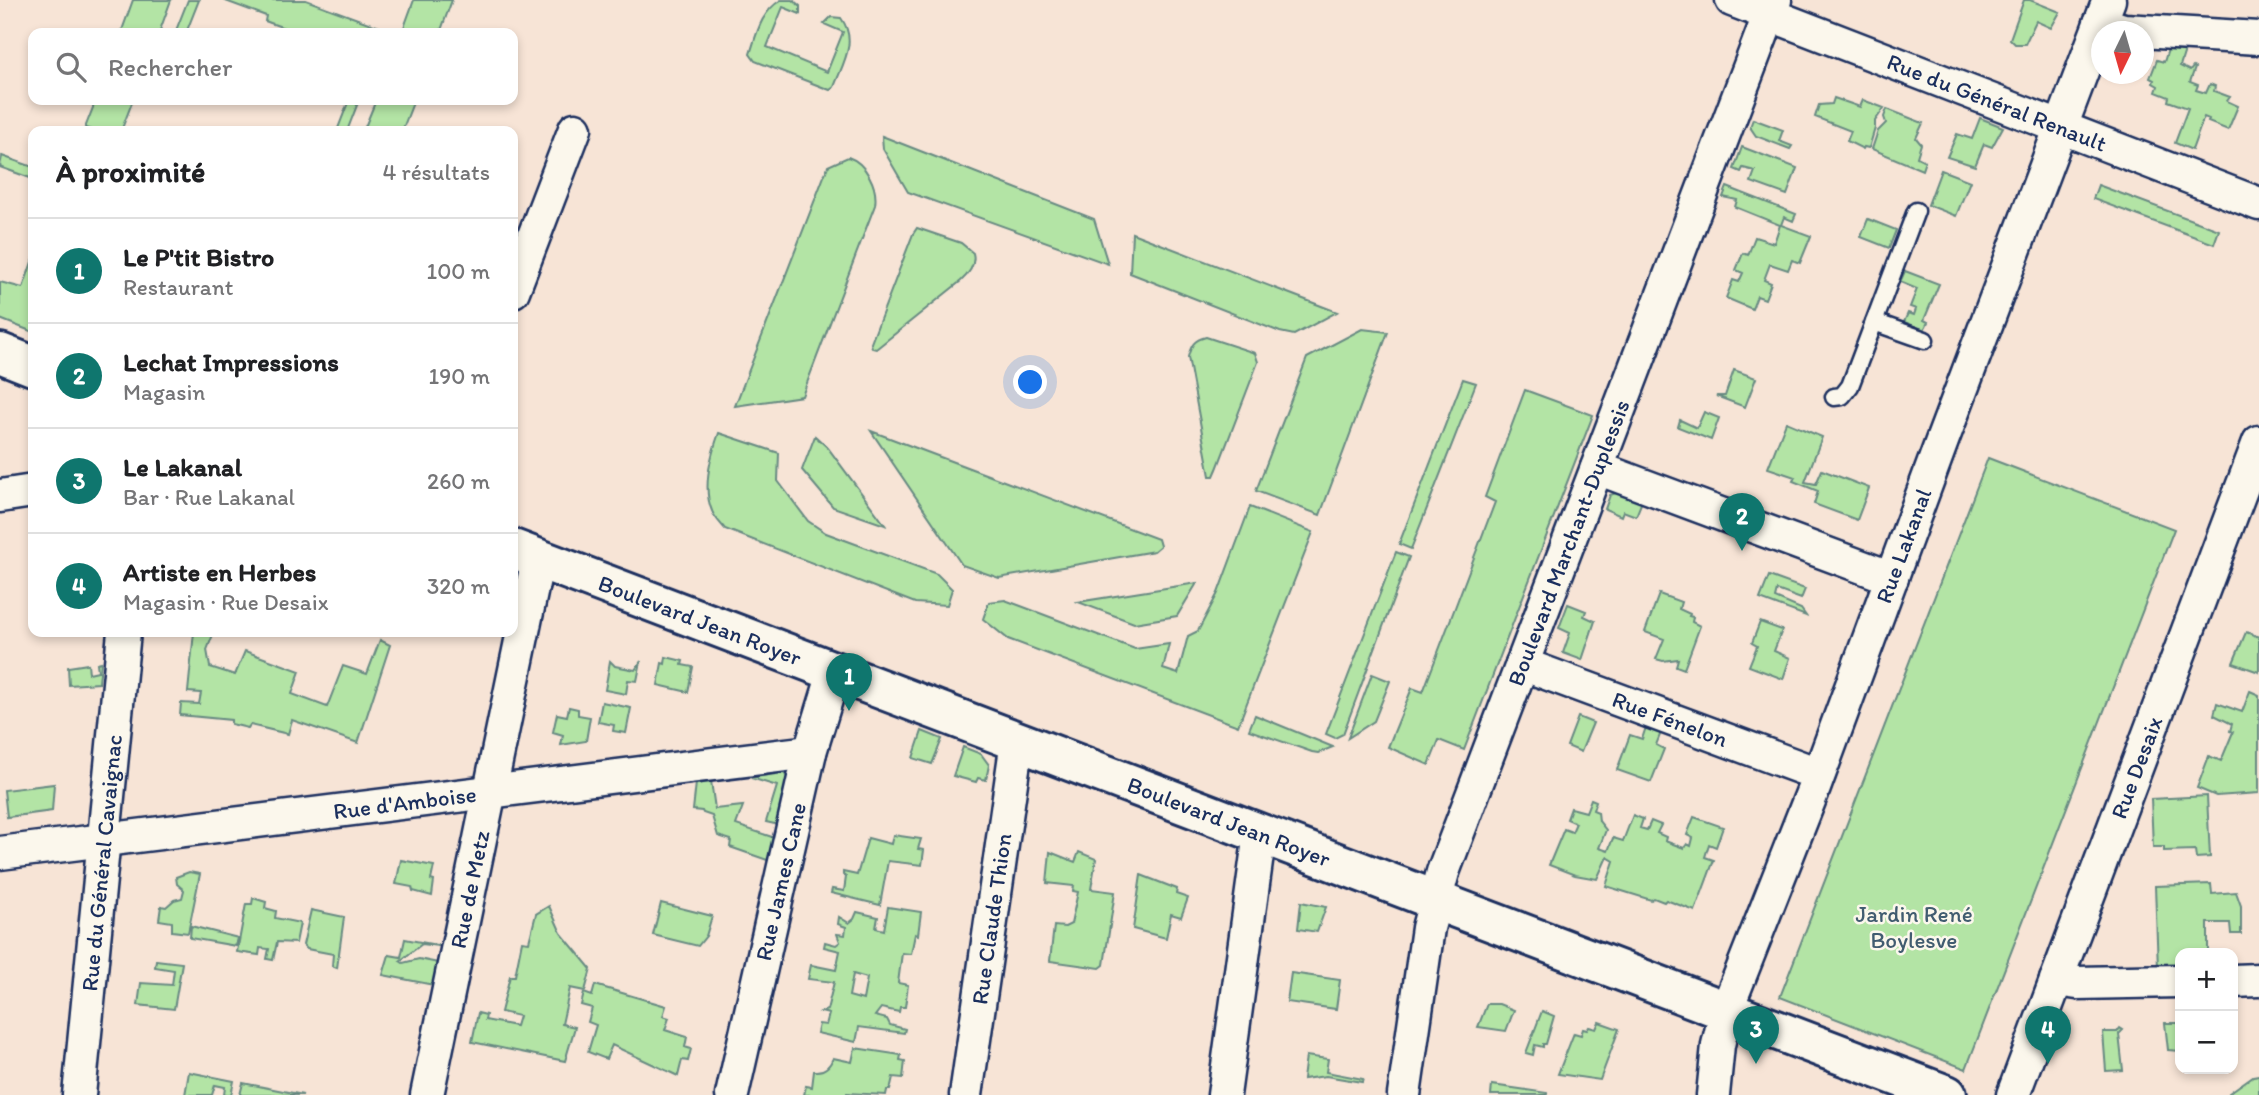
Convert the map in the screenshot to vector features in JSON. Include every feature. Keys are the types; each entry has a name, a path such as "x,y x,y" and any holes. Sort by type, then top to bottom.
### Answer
{"street":[{"name":"Rue du Général Renault","path":"1732,0 1773,7 2061,127 2259,204"},
{"name":"Boulevard Marchant-Duplessis","path":"1404,1095 1434,899 1773,7"},
{"name":"Rue Lakanal","path":"1713,1095 1718,1045 1726,1011 1892,578 1966,355 2061,127 2104,11"},
{"path":"2104,11 2123,30 2259,38"},
{"path":"518,278 575,128"},
{"path":"0,353 28,364"},
{"name":"Rue Desaix","path":"2013,1095 2259,442"},
{"path":"1597,468 1892,578"},
{"path":"0,496 28,492"},
{"name":"Boulevard Jean Royer","path":"525,554 1947,1095"},
{"name":"Rue de Metz","path":"518,600 525,554"},
{"name":"Rue du Général Cavaignac","path":"79,1095 124,637"},
{"name":"Rue de Metz","path":"427,1095 489,791 512,637"},
{"name":"Rue Fénelon","path":"1522,664 1818,774"},
{"name":"Rue James Cane","path":"732,1095 810,752 835,670"},
{"name":"Rue Claude Thion","path":"965,1095 1017,741"},
{"name":"Rue d'Amboise","path":"0,853 810,752"},
{"path":"1224,1095 1260,833"},
{"path":"2056,980 2077,983 2175,981"},
{"path":"2238,981 2259,980"}],"lane":[{"path":"1834,397 1846,393 1916,211"},
{"path":"1874,321 1925,340"}],"green space":[{"path":"133,0 171,0 161,28 123,28"},
{"path":"188,0 199,0 188,28 177,28"},
{"path":"223,0 306,0 382,28 284,28 265,21 266,16"},
{"path":"414,0 452,0 442,28 404,28"},
{"path":"781,0 793,0 800,6 800,14 783,7 767,47 827,72 843,32 824,24 831,17 841,18 846,27 849,44 845,61 834,87 830,90 755,61 750,54 764,17"},
{"path":"2024,0 2060,12 2051,28 2036,21 2025,44 2015,44 2010,39"},
{"path":"2169,46 2186,47 2180,66 2190,71 2195,68 2190,82 2198,85 2196,90 2206,93 2210,84 2215,86 2214,91 2230,97 2227,101 2238,106 2228,130 2208,122 2209,119 2204,117 2192,150 2175,143 2188,108 2168,101 2169,97 2156,92 2158,86 2154,84 2154,68 2157,60 2164,62"},
{"path":"1834,98 1860,107 1863,100 1884,108 1875,121 1869,148 1863,149 1847,141 1851,131 1815,117 1819,105 1832,104"},
{"path":"94,105 131,105 123,126 86,126"},
{"path":"347,105 357,105 349,126 339,126"},
{"path":"374,105 412,105 404,126 365,126"},
{"path":"1887,109 1923,123 1916,138 1921,144 1917,157 1925,161 1922,170 1872,149 1878,131 1886,123 1884,117"},
{"path":"1980,118 2003,127 1992,147 1984,144 1975,166 1947,157 1957,134 1972,139"},
{"path":"1753,119 1783,130 1779,141 1792,146 1790,149 1756,136 1750,127"},
{"path":"882,136 1094,219 1108,264 908,192 883,149"},
{"path":"1742,147 1797,168 1787,195 1751,182 1755,171 1743,168 1741,172 1734,169"},
{"path":"2,156 28,165 28,177 0,167"},
{"path":"848,157 860,164 873,183 875,205 802,396 735,406 828,166"},
{"path":"1941,170 1970,181 1956,216 1928,205"},
{"path":"2098,185 2219,230 2214,244 2093,199"},
{"path":"1727,187 1796,214 1793,221 1784,217 1781,225 1811,236 1800,263 1792,260 1788,270 1770,264 1764,280 1771,283 1765,299 1757,296 1752,309 1726,298 1733,280 1739,282 1743,273 1736,270 1743,253 1748,255 1755,237 1774,243 1780,225 1735,207 1737,200 1723,197"},
{"path":"1868,219 1896,230 1889,248 1861,237"},
{"path":"917,228 961,243 973,253 973,265 961,281 876,349 872,348 871,343"},
{"path":"1132,233 1337,312 1294,335 1280,332 1130,273"},
{"path":"1905,271 1939,284 1924,320 1928,322 1924,330 1904,322 1908,313 1914,315 1916,309 1910,307 1917,289 1900,282"},
{"path":"28,274 28,330 0,319 0,282 23,288"},
{"path":"1362,329 1388,332 1320,515 1256,491 1307,358"},
{"path":"1206,337 1255,353 1258,362 1214,476 1210,476 1188,357 1194,344"},
{"path":"1734,370 1756,378 1745,407 1716,396 1725,396"},
{"path":"1463,379 1476,383 1411,549 1399,544"},
{"path":"1525,390 1593,415 1464,750 1439,740 1429,765 1388,747 1412,688 1423,692 1495,502 1485,497"},
{"path":"1704,412 1719,418 1711,440 1678,427 1680,420 1697,428"},
{"path":"1786,422 1822,437 1805,482 1816,484 1822,470 1869,488 1857,520 1814,504 1818,491 1793,481 1795,477 1768,468"},
{"path":"871,431 1158,539 1160,546 1154,551 999,578 962,565"},
{"path":"719,433 779,453 778,481 808,521 826,533 937,574 952,589 947,605 915,603 725,529 713,513 708,492 711,461"},
{"path":"815,436 828,448 885,525 833,507 802,470"},
{"name":"Jardin René Boylesve","path":"1988,458 2174,529 1966,1069 1780,997"},
{"path":"1619,492 1642,501 1636,516 1623,511 1621,516 1605,509 1610,495"},
{"path":"1250,507 1313,532 1238,726 1008,639 983,619 989,602 1005,600 1135,649 1169,644 1163,669 1178,674 1188,636 1198,631 1218,593"},
{"path":"1396,552 1409,557 1343,734 1335,738 1326,734"},
{"path":"1769,576 1805,589 1801,599 1777,590 1775,598 1801,609 1806,616 1760,599"},
{"path":"1197,583 1177,616 1134,623 1078,602"},
{"path":"1659,594 1681,602 1679,609 1690,614 1689,616 1693,617 1692,622 1700,626 1684,669 1676,666 1678,659 1656,659 1664,639 1645,632"},
{"path":"1568,604 1586,611 1584,616 1595,621 1582,660 1563,653 1570,633 1559,628"},
{"path":"1760,622 1782,630 1774,651 1790,658 1783,679 1749,666 1757,646 1752,643"},
{"path":"2246,632 2259,637 2259,672 2233,663"},
{"path":"194,637 212,637 207,650 210,667 235,675 245,651 300,671 292,694 327,707 343,666 367,674 380,640 390,645 358,743 292,720 288,734 250,725 248,728 231,724 231,720 180,715 181,703 199,704 201,693 188,692"},
{"path":"666,657 683,661 682,665 693,667 688,692 658,685 662,663 665,664"},
{"path":"610,661 615,666 635,670 641,661 637,681 628,680 626,694 605,690"},
{"path":"101,662 99,683 69,685 68,667 88,664 89,673 98,671 97,663"},
{"path":"1372,674 1390,681 1374,721 1348,738"},
{"path":"2250,691 2259,695 2259,793 2216,796 2197,788 2209,756 2221,761 2233,732 2230,731 2232,724 2214,715 2217,703 2242,712"},
{"path":"602,702 631,708 626,733 613,731 614,725 598,722"},
{"path":"569,707 578,709 578,715 590,717 586,741 561,745 563,735 553,732 557,714 567,716"},
{"path":"1255,715 1333,747 1318,753 1312,752 1249,730"},
{"path":"1578,717 1593,723 1581,752 1567,746"},
{"path":"1647,724 1662,730 1656,745 1664,749 1651,782 1617,770 1630,735 1642,739"},
{"path":"922,731 942,739 932,764 913,758"},
{"path":"963,747 981,754 989,765 986,780 978,778 976,782 953,776"},
{"path":"783,772 789,779 779,825 766,822 777,786 751,778"},
{"path":"711,781 715,809 743,806 736,825 775,838 770,861 730,847 731,840 718,836 712,816 693,810 696,783"},
{"path":"54,784 52,811 7,817 4,790"},
{"path":"2207,796 2210,857 2196,858 2195,850 2164,851 2164,847 2153,847 2151,799"},
{"path":"1591,799 1596,801 1593,810 1598,812 1599,821 1606,830 1599,848 1608,851 1613,838 1623,841 1633,815 1643,819 1640,828 1647,830 1651,821 1661,825 1657,833 1666,837 1665,841 1684,848 1687,844 1691,846 1693,838 1687,835 1694,817 1723,827 1716,847 1709,844 1705,857 1714,860 1695,911 1666,900 1651,900 1606,886 1614,861 1607,857 1597,879 1575,875 1549,865 1564,829 1572,832 1576,823 1567,819 1571,808 1586,812"},
{"path":"893,835 921,839 918,849 924,850 922,865 888,861 880,905 831,893 832,889 844,891 846,877 843,872 857,875 868,838 891,844"},
{"path":"1050,852 1075,862 1079,852 1096,859 1091,889 1115,892 1104,965 1100,968 1050,961 1054,926 1065,927 1071,924 1078,892 1073,891 1074,886 1047,883"},
{"path":"401,860 434,866 432,896 413,891 412,887 396,884"},
{"path":"189,872 200,874 188,933 172,931 172,922 159,920 161,906 166,907 174,900 182,898 184,890 177,884 176,877"},
{"path":"1141,875 1177,889 1176,894 1188,898 1181,917 1171,914 1166,938 1133,929"},
{"path":"2211,884 2212,894 2236,892 2241,906 2241,934 2231,934 2230,923 2208,923 2208,948 2175,948 2175,968 2158,968 2155,886"},
{"path":"253,898 266,902 265,908 276,911 275,918 300,923 296,943 277,942 273,960 267,959 269,949 260,948 259,955 237,952 246,904 252,904"},
{"path":"1301,902 1326,907 1317,932 1298,929"},
{"path":"661,903 712,916 706,936 698,946 653,935"},
{"path":"549,906 561,933 591,969 585,991 570,988 562,1024 575,1027 565,1061 472,1042 478,1013 486,1015 485,1020 516,1026 519,1016 501,1012 510,976 515,976 522,941 529,942 536,914"},
{"path":"888,907 921,912 918,935 915,934 911,954 902,953 898,983 908,985 905,1007 900,1007 899,1012 881,1008 875,1016 887,1019 890,1025 905,1029 904,1033 859,1027 856,1042 817,1033 819,1024 826,1025 829,1014 821,1012 827,1010 834,982 808,979 811,965 836,970 840,951 824,947 825,942 836,945 840,942 837,934 845,935 846,927 838,924 839,917 849,923 857,912 878,917 876,928 884,930","holes":["853,974 867,978 863,1000 849,996"]},
{"path":"311,910 344,917 337,968 332,966 333,954 307,949 303,945"},
{"path":"191,926 238,938 236,946 190,938"},
{"path":"405,939 447,947 422,944 400,961 403,963 419,959 443,964 439,986 383,975 389,955 401,957"},
{"path":"156,960 182,963 174,1009 138,1005 141,983 172,985 174,970 155,967"},
{"path":"1291,973 1340,980 1336,1009 1287,1002"},
{"path":"595,985 666,1006 663,1016 669,1018 665,1030 687,1037 685,1047 691,1049 688,1061 682,1060 678,1076 612,1045 606,1059 588,1052 596,1025 588,1022 592,1008 581,1005 584,993 592,996"},
{"path":"1487,1004 1499,1004 1514,1010 1506,1031 1478,1027"},
{"path":"1542,1011 1554,1016 1546,1044 1543,1044 1543,1047 1535,1045 1533,1055 1526,1053"},
{"path":"1599,1022 1619,1029 1600,1080 1558,1074 1574,1033 1581,1035 1583,1029 1587,1030 1589,1027 1596,1029"},
{"path":"2165,1023 2175,1023 2175,1051 2168,1050"},
{"path":"2120,1028 2123,1030 2119,1034 2123,1070 2106,1071 2103,1032 2117,1032"},
{"path":"855,1048 901,1055 900,1060 905,1061 903,1078 893,1077 886,1095 804,1095 806,1086 812,1087 814,1071 826,1068 833,1058 852,1062"},
{"path":"1306,1056 1328,1059 1326,1072 1363,1079 1362,1082 1326,1076 1303,1079"},
{"path":"189,1072 234,1081 231,1095 224,1095 225,1087 215,1085 212,1095 185,1095"},
{"path":"2259,1075 2259,1095 2230,1095 2229,1093 2253,1076"},
{"path":"243,1083 303,1095 240,1095"},
{"path":"1492,1085 1547,1093 1547,1095 1491,1095"}],"place":[{"name":"Lechat Impressions","path":"1742,551"},
{"name":"Le P'tit Bistro","path":"849,711"},
{"name":"Le Lakanal","path":"1756,1064"},
{"name":"Artiste en Herbes","path":"2048,1064"}]}
